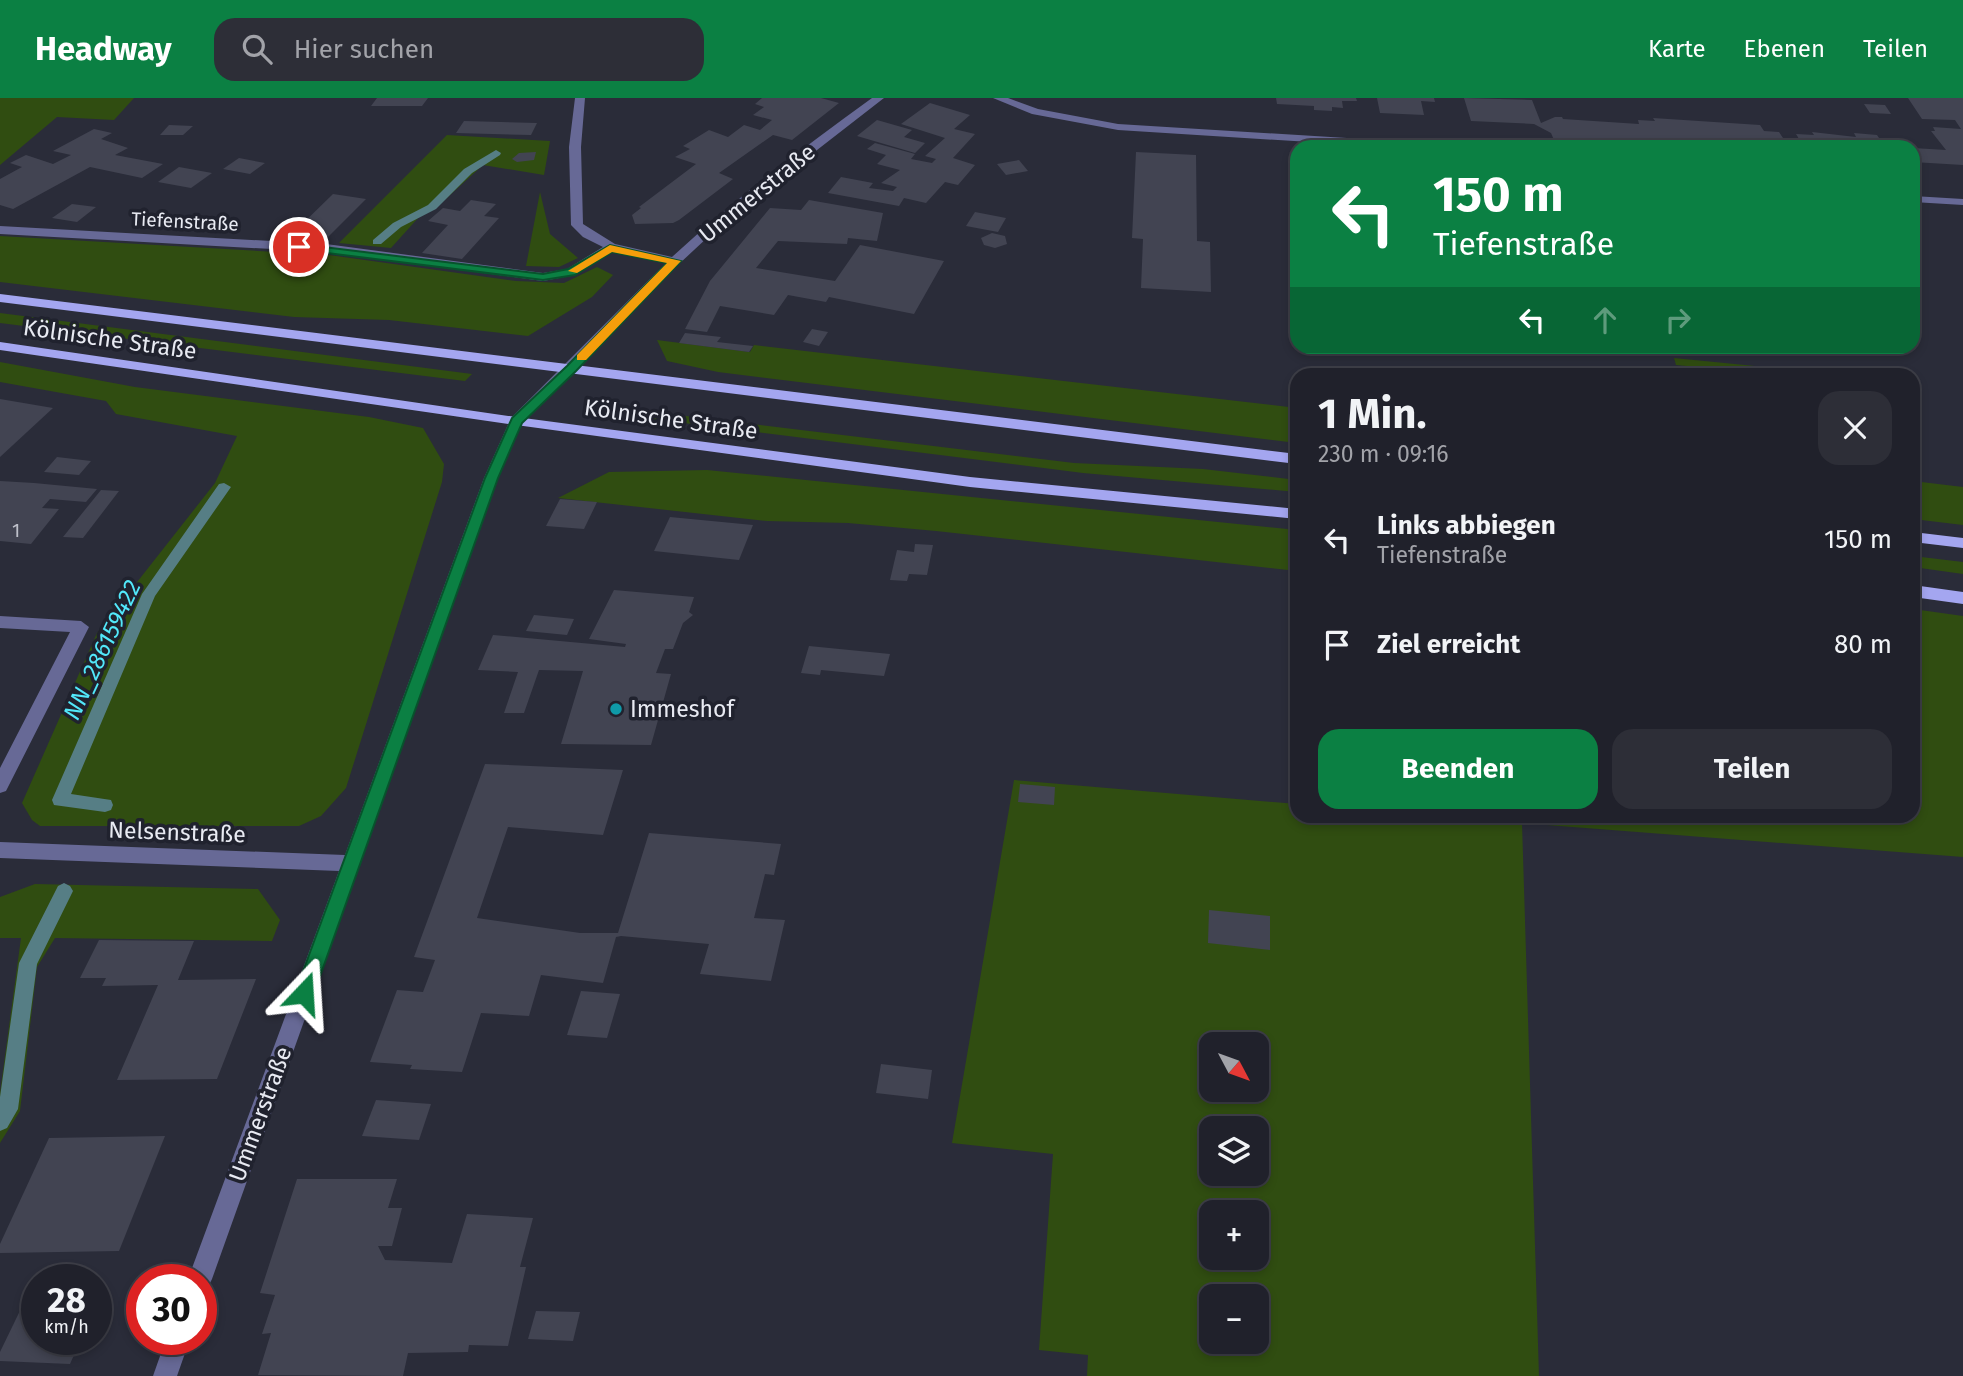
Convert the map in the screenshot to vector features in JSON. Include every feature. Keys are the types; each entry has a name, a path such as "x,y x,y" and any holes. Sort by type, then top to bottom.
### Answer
{"main road":[{"name":"Kölnische Straße","path":"0,298 1290,458"},
{"name":"Kölnische Straße","path":"0,346 516,421 970,482 1290,513"},
{"path":"1920,538 1963,543"},
{"path":"1920,592 1963,597"}],"street":[{"path":"580,98 575,147 577,225 586,234 610,248 675,261"},
{"name":"Ummerstraße","path":"205,1264 491,478 516,421 719,220 879,98"},
{"path":"998,98 1036,112 1118,127 1330,140"},
{"path":"1920,199 1963,202"},
{"name":"Tiefenstraße","path":"0,230 326,248 543,277 571,272 610,248"},
{"path":"0,622 81,627 0,786"},
{"name":"Nelsenstraße","path":"0,850 352,863"},
{"path":"164,1376 172,1355"}],"green space":[{"path":"0,98 134,98 114,120 57,117 0,165"},
{"path":"447,135 550,141 544,175 483,165 438,206 419,217 391,248 339,243"},
{"path":"540,192 550,234 578,258 559,267 526,266"},
{"path":"0,236 329,255 516,281 564,283 597,267 613,275 592,297 528,336 389,320 294,317 0,282"},
{"path":"0,313 472,374 465,381 0,323"},
{"path":"657,340 750,352 754,345 1290,407 1290,442 718,372 667,361"},
{"path":"1674,358 1775,368 1708,368 1676,365"},
{"path":"0,362 135,387 369,417 423,428 444,464 442,482 346,788 321,816 299,826 40,826 32,820 22,803 97,633 215,483 237,436 116,414 106,401 0,382"},
{"path":"661,413 1074,463 1203,469 1290,479 1290,491 1083,473 652,419"},
{"path":"707,470 1290,529 1290,570 936,531 848,523 767,521 558,498 609,472"},
{"path":"1920,482 1963,487 1963,525 1920,520"},
{"path":"1920,557 1963,562 1963,574 1920,568"},
{"path":"1920,610 1963,616 1963,857 1522,823 1920,823"},
{"path":"1014,780 1290,803 1290,823 1522,823 1539,1376 1087,1376 1088,1355 1039,1350 1053,1154 952,1143"},
{"path":"35,884 258,889 280,920 272,941 55,938 37,967 20,1111 0,1143 0,1093 21,938 0,938 0,897"}],"building":[{"path":"377,98 428,98 422,106 371,106"},
{"path":"762,98 821,98 839,103 792,140 773,135 719,173 733,179 679,220 673,223 635,224 632,215 641,208 639,207 696,164 675,157 690,149 683,146 709,130 728,137 744,125 760,130 772,120 753,115 764,107 755,104"},
{"path":"1276,98 1356,98 1357,101 1342,101 1343,108 1332,107 1332,111 1314,110 1314,106 1277,104"},
{"path":"1377,98 1434,98 1435,102 1421,101 1424,115 1380,113"},
{"path":"1464,98 1532,100 1541,123 1562,117 1639,124 1638,120 1655,121 1653,118 1760,125 1764,131 1779,132 1784,140 1554,140 1551,133 1534,124 1471,121"},
{"path":"1908,98 1963,98 1963,165 1920,162 1920,148 1946,150 1931,131 1935,131 1933,127 1961,129 1955,120 1922,119"},
{"path":"930,103 970,115 954,129 975,134 953,158 975,165 958,185 945,182 926,203 904,198 899,206 828,193 841,177 873,183 869,188 893,191 897,187 881,183 900,170 877,164 886,155 867,149 875,143 915,154 911,159 932,163 936,159 925,156 945,138 901,124"},
{"path":"1864,104 1885,105 1891,114 1870,113"},
{"path":"877,120 912,130 904,137 925,143 915,153 857,136"},
{"path":"464,121 537,123 531,135 456,133"},
{"path":"169,125 193,126 183,135 160,135"},
{"path":"94,129 112,133 101,139 128,148 115,155 163,164 142,178 90,167 13,209 0,205 0,179 22,167 10,163 26,155 53,164 71,155 53,151"},
{"path":"1812,132 1856,137 1854,133 1877,135 1880,140 1800,140 1796,134 1814,135"},
{"path":"536,152 534,160 517,162 512,159 519,153"},
{"path":"1136,152 1196,155 1197,241 1210,242 1211,292 1141,288 1143,239 1132,238"},
{"path":"239,158 265,163 250,174 223,169"},
{"path":"1019,160 1028,171 1006,175 997,164"},
{"path":"179,167 212,173 191,188 158,182"},
{"path":"333,194 366,199 326,239 291,235"},
{"path":"471,200 496,204 484,216 499,218 462,259 422,253 448,225 428,221 443,208 460,211"},
{"path":"809,200 883,213 877,241 848,238 847,244 778,241 756,268 835,281 860,245 944,261 914,314 829,297 826,302 788,295 774,315 720,306 707,332 685,329 710,281 770,208 801,210"},
{"path":"72,204 96,207 77,222 52,218"},
{"path":"975,212 1006,218 998,232 966,226"},
{"path":"992,233 1005,236 1007,244 995,248 984,245 981,238"},
{"path":"812,329 828,332 819,346 803,342"},
{"path":"685,333 721,337 717,342 753,346 749,352 679,343"},
{"path":"1839,354 1875,354 1876,356"},
{"path":"0,399 53,408 0,457"},
{"path":"57,457 91,461 79,475 44,472"},
{"path":"0,481 97,489 86,502 50,499 42,508 59,509 31,544 0,541"},
{"path":"101,490 119,491 83,538 63,537"},
{"path":"560,499 597,502 584,529 546,526"},
{"path":"670,517 753,525 739,560 654,551"},
{"path":"915,544 933,545 927,575 909,574 907,581 890,580 897,550 914,552"},
{"path":"614,590 694,597 689,612 693,615 683,623 673,649 665,649 656,673 671,674 651,745 561,744 583,671 539,670 524,713 504,713 518,672 478,670 493,635 625,647 626,644 589,639"},
{"path":"534,615 574,619 567,635 526,631"},
{"path":"809,646 890,654 884,676 821,670 820,675 801,673"},
{"path":"485,764 623,770 603,835 508,827 477,918 580,933 618,933 649,833 781,844 774,875 765,874 754,918 785,920 771,981 700,974 709,944 616,937 603,983 541,975 529,1016 481,1013 462,1072 410,1069 412,1065 370,1062 397,990 423,992 435,960 414,957"},
{"path":"1020,784 1055,787 1054,805 1018,802"},
{"path":"1209,910 1270,916 1270,950 1208,943"},
{"path":"99,940 194,941 178,980 256,979 217,1079 117,1080 158,985 102,986 106,978 80,978"},
{"path":"581,991 620,994 607,1038 567,1035"},
{"path":"881,1064 932,1070 928,1099 876,1093"},
{"path":"376,1100 431,1104 419,1140 362,1136"},
{"path":"165,1136 119,1251 0,1253 0,1244 49,1138"},
{"path":"297,1179 397,1179 388,1208 402,1208 392,1246 378,1246 385,1260 452,1263 467,1214 533,1218 520,1267 526,1267 508,1346 469,1345 468,1352 408,1353 403,1376 258,1375 271,1333 262,1334 275,1295 260,1293"},
{"path":"21,1309 21,1355 74,1355 70,1364 0,1361 0,1352"},
{"path":"536,1311 580,1312 573,1341 528,1339"}],"waterway":[{"name":"NN_286159422","path":"377,242 397,225 432,207 468,171 496,153"},
{"name":"NN_286159422","path":"105,805 60,800 149,594 224,487"},
{"name":"NN_286159422","path":"0,1121 8,1109 28,963 64,891"}],"slow traffic":[{"path":"573,271 610,248 675,261 581,357"}],"place":[{"name":"Immeshof","path":"616,709"}],"route":[{"path":"299,247 326,248 543,277 571,272 610,248 675,261 516,421 491,478 304,993"}]}
